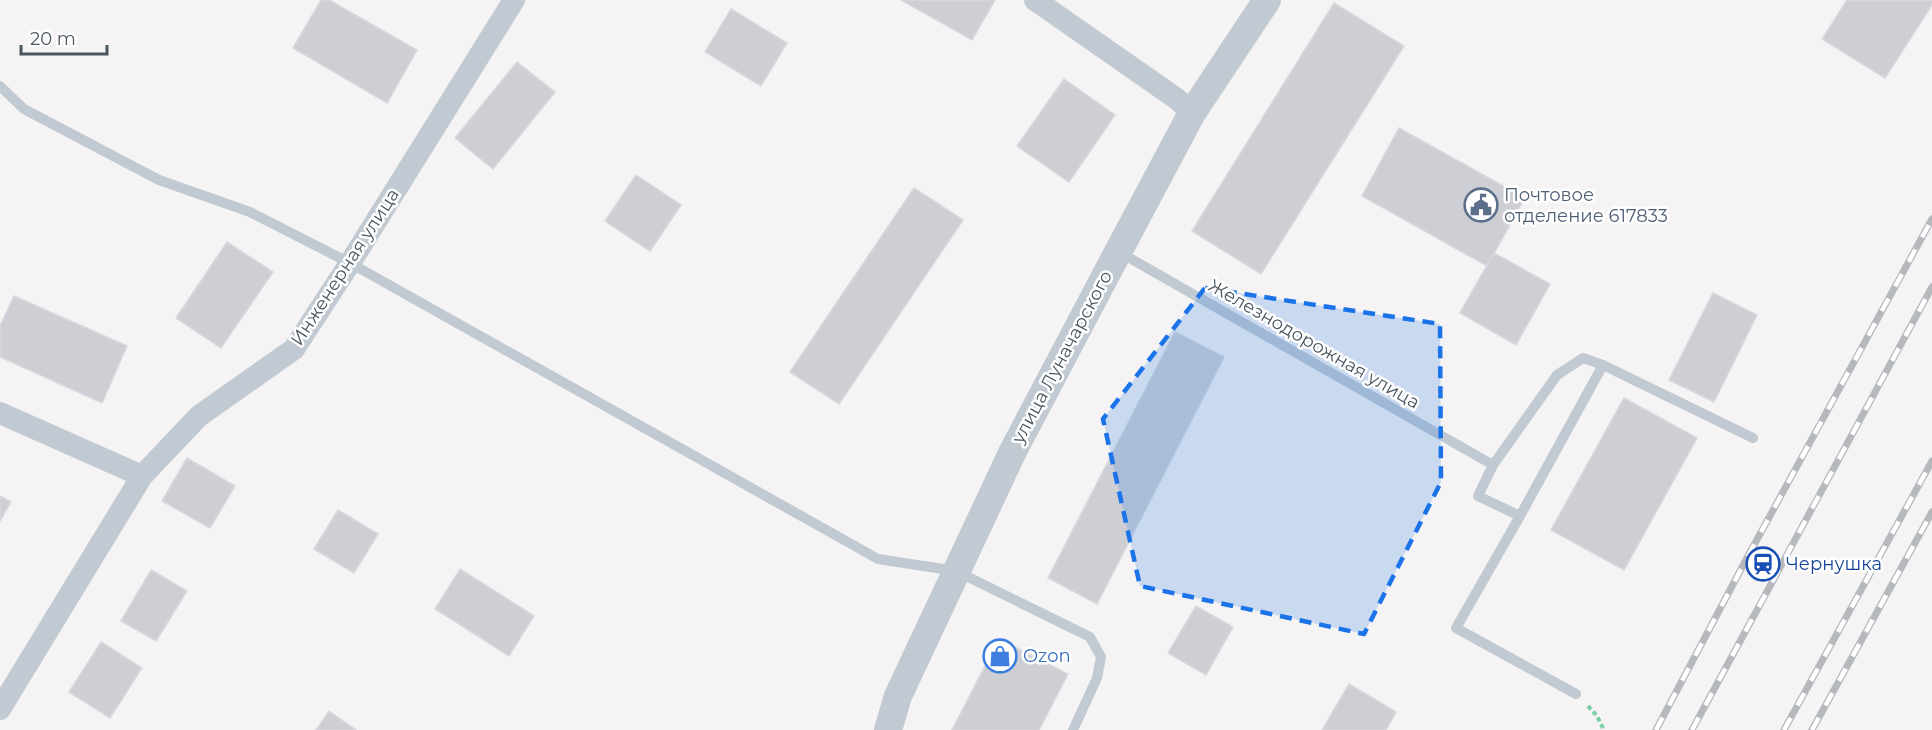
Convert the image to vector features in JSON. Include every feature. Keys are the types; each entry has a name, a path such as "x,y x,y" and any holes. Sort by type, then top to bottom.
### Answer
{"street":[{"name":"Инженерная улица","path":"0,709 142,477 199,416 294,349 350,264 513,0"},
{"path":"1035,0 1177,99 1192,113"},
{"name":"улица Луначарского","path":"888,730 898,696 1013,451 1192,113 1267,0"},
{"path":"0,412 142,477"}],"lane":[{"path":"0,86 24,109 159,180 250,212 350,264 878,559 956,571 1090,637 1101,657 1098,678 1073,730"},
{"name":"Железнодорожная улица","path":"1118,252 1493,465"},
{"path":"1520,516 1478,496 1493,465 1557,375 1583,358 1603,365 1753,438"},
{"path":"1576,694 1456,628 1603,365"}],"path":[{"path":"1576,694 1597,716 1604,730"}],"highlighted area":[{"path":"1205,288 1440,324 1441,482 1364,634 1140,586 1103,419"}],"building":[{"path":"321,0 329,0 417,50 387,103 293,48"},
{"path":"901,0 995,0 972,40"},
{"path":"1847,0 1932,0 1932,5 1885,78 1822,39"},
{"path":"1334,3 1404,46 1261,274 1192,231"},
{"path":"731,9 787,43 761,86 705,52"},
{"path":"517,62 555,92 493,169 455,138"},
{"path":"1064,79 1115,115 1069,182 1017,146"},
{"path":"1399,128 1525,198 1487,266 1362,196"},
{"path":"636,175 681,205 650,251 605,221"},
{"path":"914,188 963,220 839,404 790,372"},
{"path":"227,242 273,272 221,348 176,318"},
{"path":"1494,253 1550,284 1516,345 1460,313"},
{"path":"1713,293 1757,315 1714,402 1669,380"},
{"path":"14,296 127,346 102,403 0,357 0,326"},
{"path":"1175,332 1224,357 1097,604 1048,578"},
{"path":"1624,398 1697,438 1624,570 1551,530"},
{"path":"187,458 235,486 210,528 162,501"},
{"path":"0,496 11,502 0,521"},
{"path":"338,510 378,534 354,573 314,549"},
{"path":"460,569 534,616 509,656 435,609"},
{"path":"151,570 187,591 156,641 121,621"},
{"path":"1196,606 1233,627 1206,675 1168,653"},
{"path":"999,639 1068,674 1039,730 952,730"},
{"path":"101,642 142,668 110,718 69,692"},
{"path":"1349,684 1396,712 1386,730 1322,730"},
{"path":"329,711 356,730 316,730"}],"railway":[{"path":"1656,730 1932,219"},
{"path":"1692,730 1932,287"},
{"path":"1784,730 1932,461"},
{"path":"1812,730 1932,512"}],"place":[{"name":"Почтовое отделение 617833","path":"1481,205"},
{"name":"Чернушка","path":"1763,564"},
{"name":"Ozon","path":"1000,656"}]}
